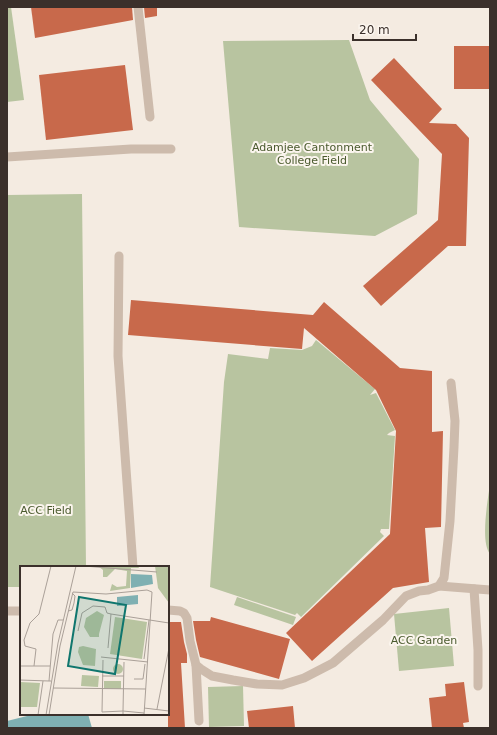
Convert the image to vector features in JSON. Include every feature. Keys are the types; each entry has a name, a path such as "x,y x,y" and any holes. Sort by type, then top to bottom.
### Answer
{"lane":[{"path":"138,7 150,117"},
{"path":"7,157 131,149 171,149"},
{"path":"119,256 118,356 133,566"},
{"path":"439,586 444,578 446,567 452,484 455,421 451,383"},
{"path":"196,665 200,670 212,676 256,684 282,685 301,679 333,663 383,620 406,596 439,586 490,590"},
{"path":"474,589 478,650 478,686"},
{"path":"169,610 180,611 184,613 187,618 190,641 196,665 199,721"},
{"path":"7,611 20,611"}],"green space":[{"path":"7,7 11,7 24,100 7,102"},
{"name":"Adamjee Cantonment College Field","path":"349,40 370,100 419,159 417,214 375,236 239,227 223,41"},
{"name":"ACC Field","path":"82,194 86,566 20,566 20,587 7,587 7,195"},
{"path":"316,340 375,389 370,395 376,393 395,430 387,435 395,436 389,529 381,529 380,532 384,536 301,617 297,613 295,615 210,587 224,382 228,354 268,359 270,348 302,350 312,346"},
{"path":"490,484 490,554 487,548 485,531 486,510"},
{"path":"237,597 296,617 293,625 234,605"},
{"name":"ACC Garden","path":"449,608 454,666 399,671 394,614"},
{"path":"243,686 244,726 209,727 208,687"}],"water":[{"path":"31,715 88,715 92,728 7,728 7,721"}],"building":[{"path":"31,7 132,7 133,20 35,38"},
{"path":"144,7 157,7 157,16 145,18"},
{"path":"454,46 490,46 490,89 454,89"},
{"path":"394,58 442,109 429,123 456,124 469,138 466,246 448,246 381,306 363,286 438,220 442,154 371,80"},
{"path":"125,65 133,130 46,140 39,75"},
{"path":"131,300 313,315 324,302 400,368 432,371 432,432 443,431 441,527 425,528 429,582 393,588 312,661 286,633 390,534 396,431 376,390 304,328 302,349 128,335"},
{"path":"211,617 290,639 279,679 200,657 193,621 210,621"},
{"path":"169,622 181,622 187,654 187,663 181,663 185,728 168,728"},
{"path":"464,682 469,722 463,723 464,728 432,728 429,698 446,696 445,684"},
{"path":"293,706 295,728 249,728 247,711"}]}
